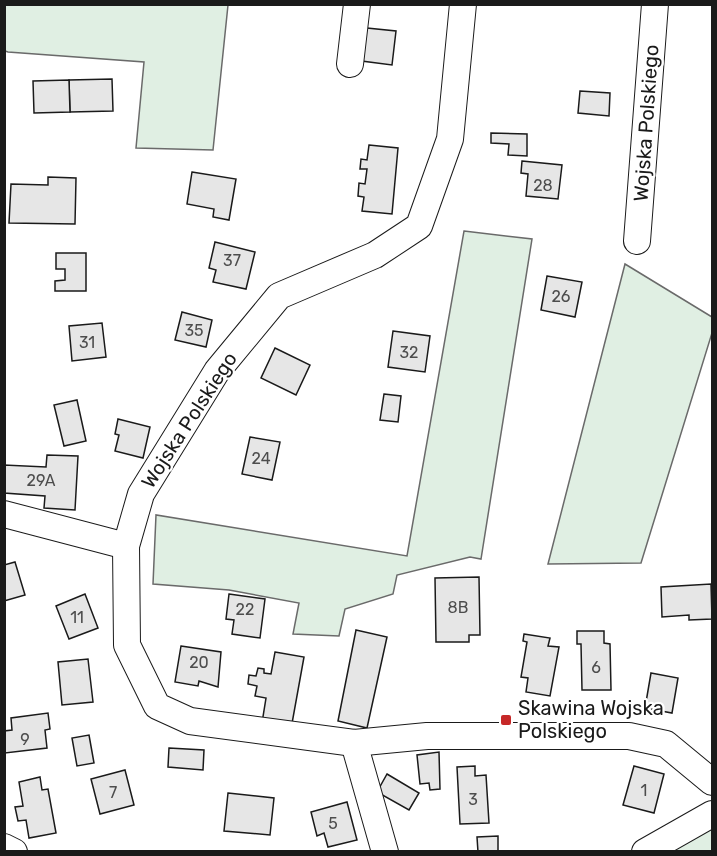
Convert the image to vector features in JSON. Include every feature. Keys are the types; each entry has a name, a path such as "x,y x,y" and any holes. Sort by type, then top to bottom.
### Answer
{"street":[{"path":"350,64 357,4"},
{"name":"Wojska Polskiego","path":"463,4 450,139 419,226 375,255 279,296 217,371 141,494 126,546 127,645 157,706 190,721 354,743 427,736 629,736 666,744 712,782"},
{"name":"Wojska Polskiego","path":"637,241 655,4"},
{"path":"4,514 126,546"},
{"path":"354,743 385,852"},
{"path":"645,852 712,814"},
{"path":"4,847 14,852"}],"green space":[{"path":"4,5 228,5 213,150 136,148 144,62 5,51"},
{"path":"464,231 532,239 481,559 470,557 397,575 393,594 345,609 339,636 293,634 299,603 229,590 153,584 156,515 407,556"},
{"path":"625,264 712,317 712,333 641,563 548,564"},
{"path":"712,827 712,851 667,851"}],"building":[{"path":"357,27 396,31 392,65 354,60"},
{"path":"112,79 113,111 70,112 69,80"},
{"path":"69,80 70,112 34,113 33,81"},
{"path":"580,91 610,93 609,116 578,113"},
{"path":"491,133 527,134 527,156 508,155 509,144 491,143"},
{"path":"369,145 398,148 392,214 362,211 364,197 358,196 359,183 365,184 367,169 360,169 361,159 367,160"},
{"path":"522,161 562,165 558,199 526,196 528,174 521,173"},
{"path":"192,172 236,179 229,220 213,217 214,209 187,204"},
{"path":"48,177 76,178 75,224 9,223 11,184 48,185"},
{"path":"215,242 255,252 246,289 213,282 216,270 209,268"},
{"path":"56,253 86,253 86,291 55,291 55,281 65,280 65,269 56,269"},
{"path":"547,276 582,282 575,317 541,310"},
{"path":"182,312 212,320 206,347 175,340"},
{"path":"102,323 106,357 72,361 69,326"},
{"path":"393,331 430,336 425,372 388,367"},
{"path":"275,348 310,365 296,395 261,378"},
{"path":"384,394 401,396 398,422 380,420"},
{"path":"77,400 86,441 64,446 54,405"},
{"path":"118,419 150,427 143,458 115,451 119,435 115,434"},
{"path":"250,437 280,442 272,480 242,474"},
{"path":"47,455 78,456 75,510 44,508 45,496 4,493 4,465 46,467"},
{"path":"15,562 25,595 4,601 4,565"},
{"path":"479,577 480,635 469,635 469,642 436,642 435,578"},
{"path":"711,584 712,619 689,620 689,615 662,617 661,587"},
{"path":"85,594 98,628 69,639 56,606"},
{"path":"229,594 265,599 260,638 232,634 234,620 226,619"},
{"path":"356,630 387,637 367,728 338,721"},
{"path":"577,631 604,631 604,643 610,644 611,690 582,690 581,644 577,644"},
{"path":"524,634 550,638 548,646 559,647 550,696 526,692 528,678 521,677 527,642 523,641"},
{"path":"181,646 221,652 218,687 199,681 198,686 175,682"},
{"path":"275,652 304,657 291,729 262,723 266,698 255,696 257,686 248,684 249,675 256,676 258,668 264,669 264,673 271,674"},
{"path":"88,659 93,702 62,705 58,662"},
{"path":"651,673 678,678 672,713 645,708"},
{"path":"48,713 50,729 45,730 47,748 5,753 4,731 12,730 11,718"},
{"path":"89,735 94,763 77,766 72,738"},
{"path":"169,748 204,750 203,770 168,767"},
{"path":"439,752 440,789 430,790 429,783 420,784 417,755"},
{"path":"475,766 475,776 486,775 489,823 460,824 457,767"},
{"path":"634,766 664,774 654,813 623,805"},
{"path":"125,770 134,805 100,814 91,779"},
{"path":"387,774 419,793 409,810 377,792"},
{"path":"40,777 42,790 48,789 56,833 29,838 26,820 18,821 15,807 23,806 19,782"},
{"path":"228,793 274,798 270,835 224,831"},
{"path":"347,802 357,840 328,847 324,833 317,836 311,812"},
{"path":"498,836 498,852 478,852 477,837"}],"place":[{"name":"Skawina Wojska Polskiego","path":"506,720"}]}
